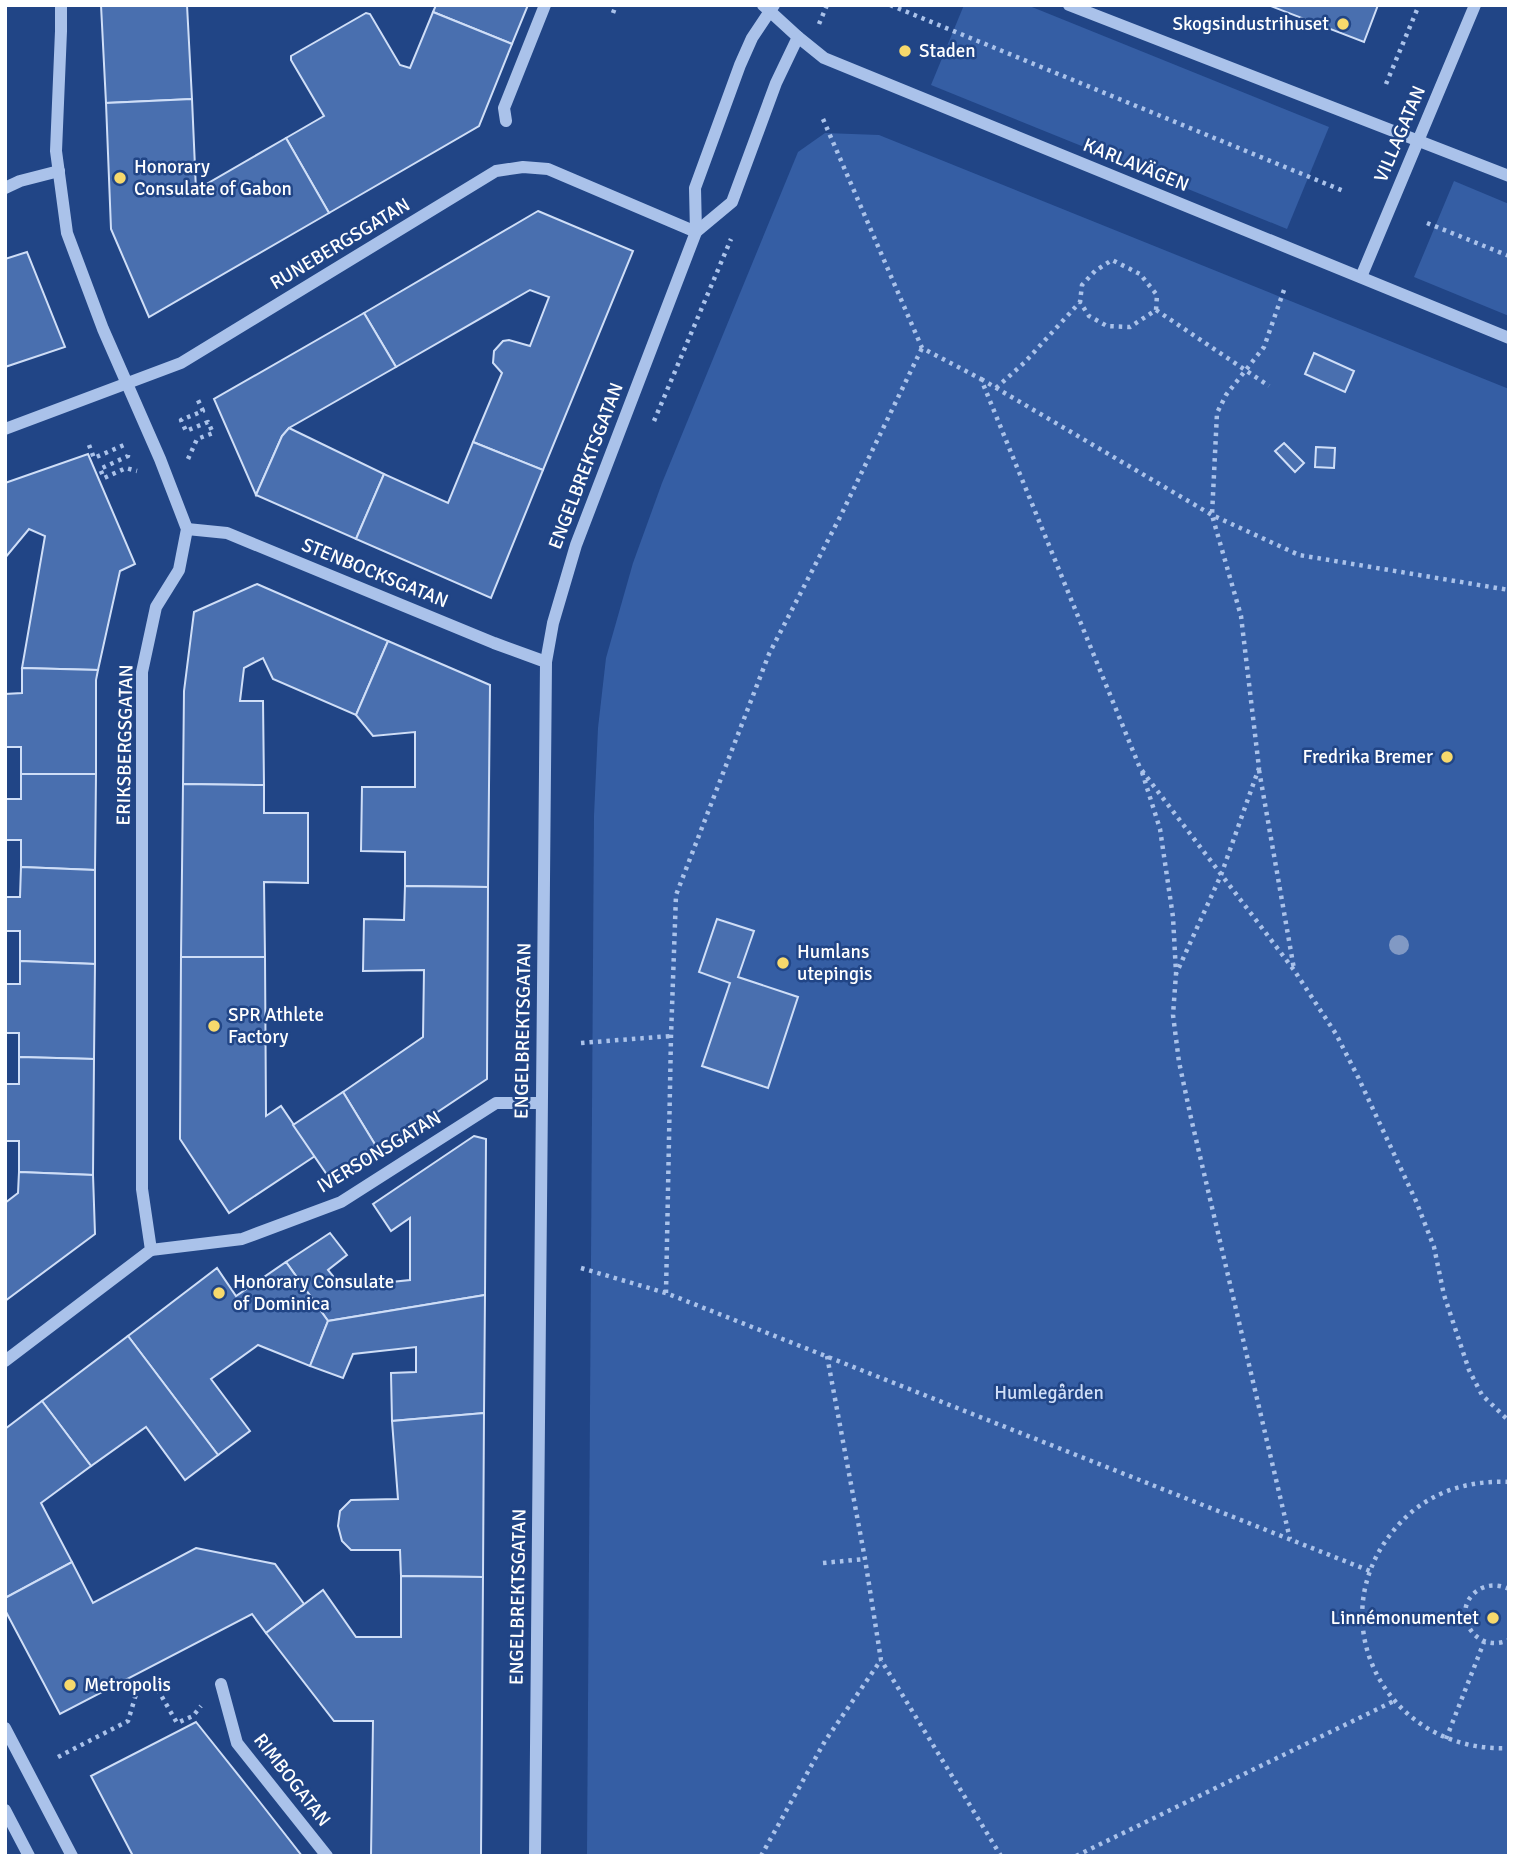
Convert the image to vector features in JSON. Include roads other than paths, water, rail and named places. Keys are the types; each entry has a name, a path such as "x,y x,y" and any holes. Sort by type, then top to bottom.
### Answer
{"street":[{"path":"61,5 56,150 67,233 103,329 187,529"},
{"path":"506,121 504,108 545,5"},
{"path":"1069,5 1509,176"},
{"name":"VILLAGATAN","path":"1361,278 1475,5"},
{"name":"KARLAVÄGEN","path":"769,7 798,37 824,58 1509,338"},
{"name":"ENGELBREKTSGATAN","path":"535,1856 546,662 553,623 576,545 696,232 695,188 740,65 769,7"},
{"name":"ENGELBREKTSGATAN","path":"696,232 732,202 776,83 798,37"},
{"name":"RUNEBERGSGATAN","path":"5,429 181,363 496,171 523,167 548,169 696,232"},
{"path":"5,188 20,181 59,171"},
{"name":"STENBOCKSGATAN","path":"187,529 227,533 546,662"},
{"name":"ERIKSBERGSGATAN","path":"151,1250 142,1189 142,672 156,607 178,570 187,529"},
{"name":"IVERSONSGATAN","path":"151,1250 242,1239 341,1202 496,1103 541,1103"},
{"path":"5,1361 151,1250"},
{"name":"RIMBOGATAN","path":"221,1684 237,1742 327,1856"},
{"path":"5,1728 72,1856"},
{"path":"5,1810 29,1856"}],"place":[{"name":"Skogsindustrihuset","path":"1343,24"},
{"name":"Staden","path":"905,51"},
{"name":"Honorary Consulate of Gabon","path":"120,178"},
{"name":"Fredrika Bremer","path":"1447,757"},
{"name":"Humlans utepingis","path":"783,963"},
{"name":"SPR Athlete Factory","path":"214,1026"},
{"name":"Honorary Consulate of Dominica","path":"219,1293"},
{"name":"Linnémonumentet","path":"1493,1618"},
{"name":"Metropolis","path":"70,1685"}],"park label":[{"name":"Humlegården","path":"1049,1393"}]}
